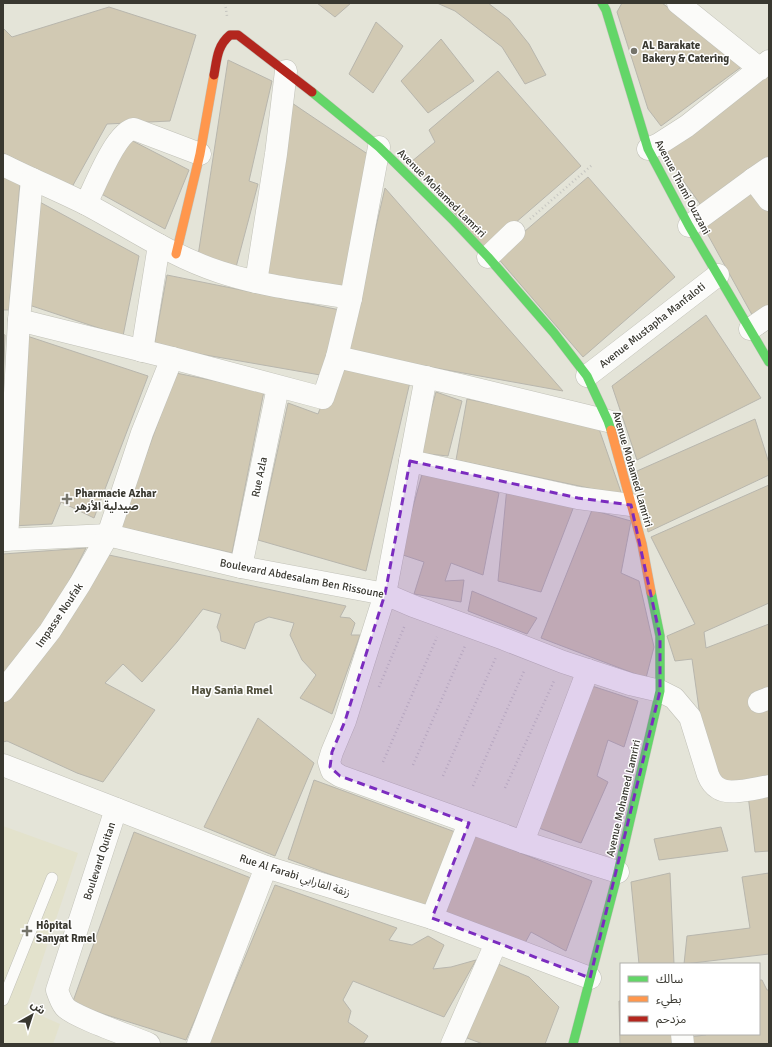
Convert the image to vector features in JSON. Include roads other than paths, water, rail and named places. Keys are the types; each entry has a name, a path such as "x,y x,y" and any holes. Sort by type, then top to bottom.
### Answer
{"street":[{"path":"648,149 659,144 687,126 764,65 678,3"},
{"name":"Avenue Thami Ouzzani","path":"608,7 648,149 689,226 769,362"},
{"name":"Avenue Mohamed Lamriri","path":"200,154 220,46 230,35 238,35 286,71 379,147 453,220 488,257 554,333 587,376 608,421 642,544 660,636 660,691 618,872 573,1044"},
{"path":"256,282 276,154 286,71"},
{"path":"86,204 113,149 122,136 132,129 200,154 168,249 142,351"},
{"path":"19,320 172,358 323,398 338,357 351,298 379,147"},
{"path":"3,165 86,204 168,249 220,272 256,282 351,298"},
{"path":"689,226 761,174 769,200"},
{"path":"5,540 19,320 32,179"},
{"path":"488,257 514,232"},
{"name":"Avenue Mustapha Manfaloti","path":"587,376 718,275"},
{"path":"750,329 769,316"},
{"path":"338,357 608,421"},
{"name":"Impasse Noufak","path":"3,691 50,630 80,584 108,535 142,433 172,358"},
{"path":"426,377 385,594 346,721 332,752 329,762 330,767 340,776 524,842 618,872"},
{"name":"Rue Azla","path":"241,567 278,387"},
{"path":"410,461 578,498 632,505"},
{"name":"Boulevard Abdesalam Ben Rissoune","path":"5,540 108,535 241,567 385,594 413,606 563,662 630,684 660,691 674,698 690,717 708,775 713,784 724,791 769,786"},
{"path":"524,842 588,670"},
{"name":"Rue Al Farabi زنقة الفارابي","path":"3,764 266,867 432,918 590,978"},
{"name":"Boulevard Quitan","path":"116,809 57,990 65,1007 76,1015 149,1044"},
{"path":"432,918 469,823"},
{"path":"198,1044 266,867"},
{"path":"452,1044 496,943"}],"lane":[{"path":"3,1000 52,878"}],"place":[{"name":"AL Barakate Bakery & Catering","path":"634,51"},
{"name":"Pharmacie Azhar صيدلية الأزهر","path":"67,499"},
{"name":"Hôpital Sanyat Rmel","path":"27,931"}],"district":[{"name":"Hay Sania Rmel","path":"232,690"}]}
